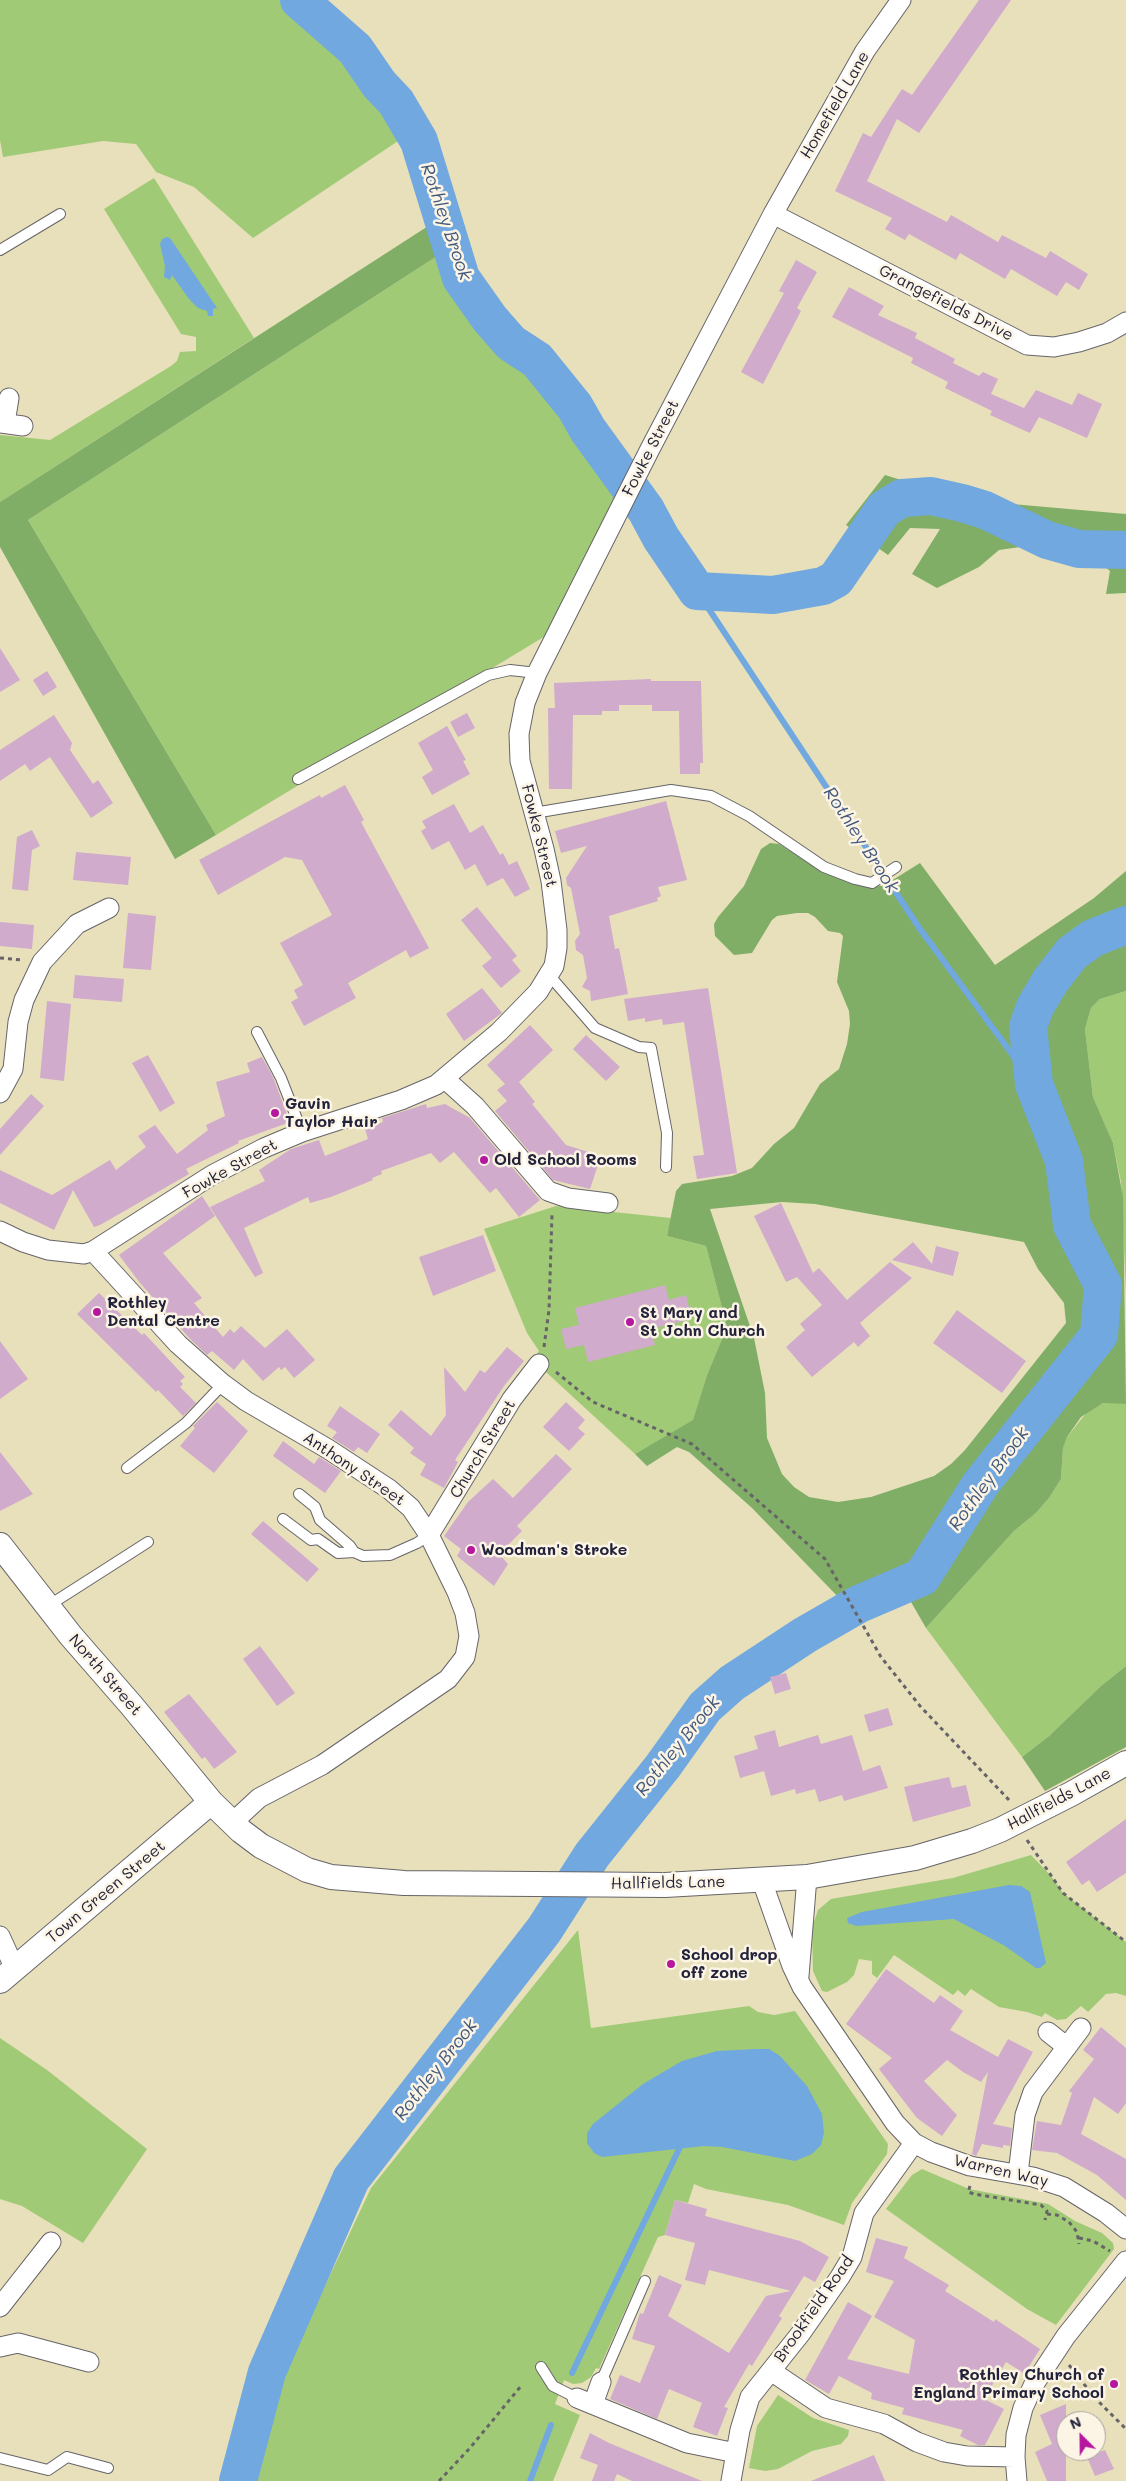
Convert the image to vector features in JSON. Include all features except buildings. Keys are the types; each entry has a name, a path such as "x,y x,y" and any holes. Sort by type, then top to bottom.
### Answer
{"street":[{"name":"Homefield Lane","path":"772,214 865,51 901,0"},
{"name":"Grangefields Drive","path":"772,214 1027,345 1054,347 1079,342 1107,333 1126,322"},
{"name":"Fowke Street","path":"94,1251 233,1164 302,1132 427,1090 445,1079 528,1004 550,975 557,948 554,901 544,849 520,760 519,734 525,703 537,673 617,514 772,214"},
{"path":"8,398 9,424"},
{"path":"0,1093 13,1069 18,1022 24,1000 42,962 77,924 109,908"},
{"path":"445,1079 475,1106 551,1193 577,1200 608,1203"},
{"path":"0,1231 22,1242 48,1250 84,1254 94,1251"},
{"name":"Anthony Street","path":"94,1251 178,1344 223,1384 246,1401 328,1448 400,1497 419,1517 457,1592 465,1613 469,1636 465,1657 460,1666 434,1689 322,1765 259,1798 232,1823"},
{"name":"Church Street","path":"429,1535 512,1399 539,1364"},
{"name":"North Street","path":"0,1545 48,1607 211,1802"},
{"name":"Hallfields Lane","path":"211,1802 232,1823 261,1846 290,1863 331,1877 404,1883 665,1885 762,1881 807,1877 906,1860 948,1849 1019,1820 1126,1763"},
{"name":"Town Green Street","path":"7,1975 211,1802"},
{"path":"799,1982 807,1877"},
{"name":"Warren Way","path":"762,1881 799,1982 895,2123 914,2143 951,2160 976,2167 1048,2180 1077,2194 1126,2229"},
{"path":"0,1936 7,1975"},
{"path":"1018,2174 1029,2100 1038,2083 1081,2028"},
{"path":"1048,2032 1067,2046"},
{"name":"Brookfield Road","path":"731,2481 747,2404 801,2333 840,2277 852,2257 864,2213 914,2143"},
{"path":"0,2307 51,2242"},
{"path":"1017,2481 1016,2435 1023,2408 1033,2386 1057,2348 1124,2263"},
{"path":"0,2347 18,2343 80,2354"},
{"path":"771,2370 826,2408 884,2424 936,2449 966,2456 1015,2456"},
{"path":"601,2382 585,2401 687,2443 736,2452"}],"lane":[{"path":"0,250 60,214"},
{"path":"298,779 488,675 510,670 537,673"},
{"path":"534,813 671,790 711,796 749,816 824,867 872,883 896,867"},
{"path":"550,975 594,1028 639,1047 651,1048 666,1133 666,1167"},
{"path":"257,1032 282,1078 302,1132"},
{"path":"127,1468 186,1423 223,1384"},
{"path":"300,1494 316,1507 320,1520 354,1552 370,1558 390,1555 417,1543 429,1535"},
{"path":"284,1519 311,1540 318,1539 338,1553 354,1552"},
{"path":"48,1607 148,1542"},
{"path":"601,2382 645,2281"},
{"path":"541,2368 553,2386 585,2401"},
{"path":"0,2458 48,2470 67,2457 108,2468"}],"path":[{"path":"551,1193 552,1229 549,1310 545,1342 539,1364 559,1374 593,1402 692,1444 825,1559 880,1657 909,1694 1006,1796 1063,1892 1126,1942"},
{"path":"976,2167 968,2192 1037,2204 1044,2207 1047,2214 1046,2220"},
{"path":"1047,2214 1066,2219 1075,2229 1079,2238 1079,2244"},
{"path":"1079,2238 1088,2239 1104,2246 1124,2263"},
{"path":"1057,2348 1095,2398 1126,2429"},
{"path":"439,2481 470,2448 521,2386"}],"green space":[{"path":"0,0 304,0 358,54 413,131 253,238 194,187 156,172 136,144 103,141 3,157 0,140"},
{"path":"154,178 254,338 0,502 0,435 50,440 171,366 177,361 180,352 196,351 196,337 181,334 104,209"},
{"path":"436,221 445,251 28,520 216,835 175,859 0,547 0,502"},
{"path":"445,251 473,311 505,346 534,366 571,411 581,433 620,493 547,635 216,835 28,520"},
{"path":"885,475 966,500 1126,514 1126,593 1106,594 1110,571 1091,555 1048,543 999,550 979,567 937,588 912,574 940,529 910,528 888,555 846,525"},
{"path":"770,843 779,844 815,867 860,884 883,886 920,863 995,965 1094,898 1126,871 1126,991 1100,999 1091,1008 1085,1029 1093,1097 1113,1143 1123,1197 1126,1404 1103,1403 1081,1417 1067,1437 1063,1448 1061,1479 1049,1498 1036,1513 1014,1531 926,1628 896,1576 843,1602 752,1508 689,1452 677,1447 647,1466 635,1454 693,1420 707,1375 727,1327 706,1246 667,1236 676,1191 682,1184 732,1176 752,1168 774,1144 794,1128 820,1084 839,1069 847,1044 850,1024 849,1011 837,982 843,936 840,933 828,931 815,917 808,913 797,913 777,916 772,920 752,953 734,955 715,936 714,924 744,886 761,849","holes":["782,1202 815,1204 1024,1242 1038,1269 1064,1303 1066,1323 965,1450 951,1464 934,1476 871,1497 838,1502 809,1497 794,1487 782,1474 767,1438 765,1393 754,1338 710,1209"]},
{"path":"1126,991 1126,1293 1121,1182 1113,1143 1093,1097 1085,1029 1091,1008 1100,999"},
{"path":"556,1206 671,1218 667,1236 706,1246 727,1327 707,1375 693,1421 635,1454 534,1359 539,1351 527,1333 484,1229"},
{"path":"1103,1403 1126,1404 1126,1666 1101,1686 1049,1736 1022,1757 926,1628 1014,1531 1036,1513 1049,1498 1061,1479 1063,1447 1067,1437 1087,1412"},
{"path":"1126,1666 1126,1747 1045,1791 1022,1757 1049,1736 1101,1686"},
{"path":"1031,1855 1051,1876 1063,1893 1126,1942 1126,1996 1116,1993 1106,1994 1088,2012 1081,2006 1066,2019 1057,2020 1045,2013 1042,2017 999,2007 971,1989 965,1996 958,1990 953,1995 894,1955 877,1978 872,1974 872,1961 859,1959 854,1975 847,1982 827,1992 822,1991 813,1971 812,1928 818,1910 831,1899 953,1878"},
{"path":"578,1930 591,2028 749,2006 758,2012 774,2015 795,2011 888,2144 887,2154 852,2203 844,2225 788,2205 706,2189 694,2184 688,2203 675,2200 665,2235 658,2237 599,2369 596,2368 591,2377 582,2383 573,2384 564,2380 555,2404 580,2415 553,2481 255,2481 284,2373 371,2188"},
{"path":"0,2038 47,2070 147,2149 83,2243 22,2206 0,2199"},
{"path":"922,2169 969,2189 1048,2204 1075,2221 1102,2233 1113,2243 1114,2249 1056,2325 1027,2309 886,2209 912,2175"},
{"path":"778,2395 813,2418 849,2430 848,2436 841,2444 812,2451 778,2469 765,2471 749,2468 757,2426"}],"water":[{"path":"170,238 217,308 213,309 213,316 208,316 207,311 198,308 189,299 172,275 170,280 164,277 165,266 160,244 162,239"},
{"path":"1009,1885 1021,1886 1030,1892 1046,1963 1040,1968 1036,1968 1005,1946 954,1919 856,1926 848,1923 847,1918 862,1912"},
{"path":"769,2049 780,2056 807,2086 822,2114 824,2133 821,2145 812,2154 795,2161 722,2147 704,2146 602,2157 594,2153 587,2143 587,2133 593,2124 643,2084 682,2061 717,2051"}],"waterway":[{"name":"Rothley Brook","path":"299,0 355,49 379,84 396,102 419,141 461,278 490,319 511,343 537,360 575,407 588,430 646,510 661,538 697,591 773,595 823,586 836,579 884,509 902,498 931,496 962,503 985,510 1047,540 1079,549 1126,550"},
{"name":"Rothley Brook","path":"697,591 920,929 1034,1084"},
{"name":"Rothley Brook","path":"238,2481 267,2372 351,2179 544,1930 592,1855 663,1766 705,1707 732,1683 805,1635 859,1604 922,1577 980,1485 1099,1335 1103,1285 1072,1225 1064,1161 1034,1084 1028,1027 1035,1007 1051,980 1072,953 1093,938 1126,925"},
{"path":"572,2373 680,2147"},
{"path":"530,2481 551,2425"}],"place":[{"name":"Gavin Taylor Hair","path":"275,1113"},
{"name":"Old School Rooms","path":"484,1160"},
{"name":"Rothley Dental Centre","path":"97,1312"},
{"name":"St Mary and St John Church","path":"630,1322"},
{"name":"Woodman's Stroke","path":"471,1550"},
{"name":"School drop off zone","path":"671,1964"},
{"name":"Rothley Church of England Primary School","path":"1114,2384"}]}
